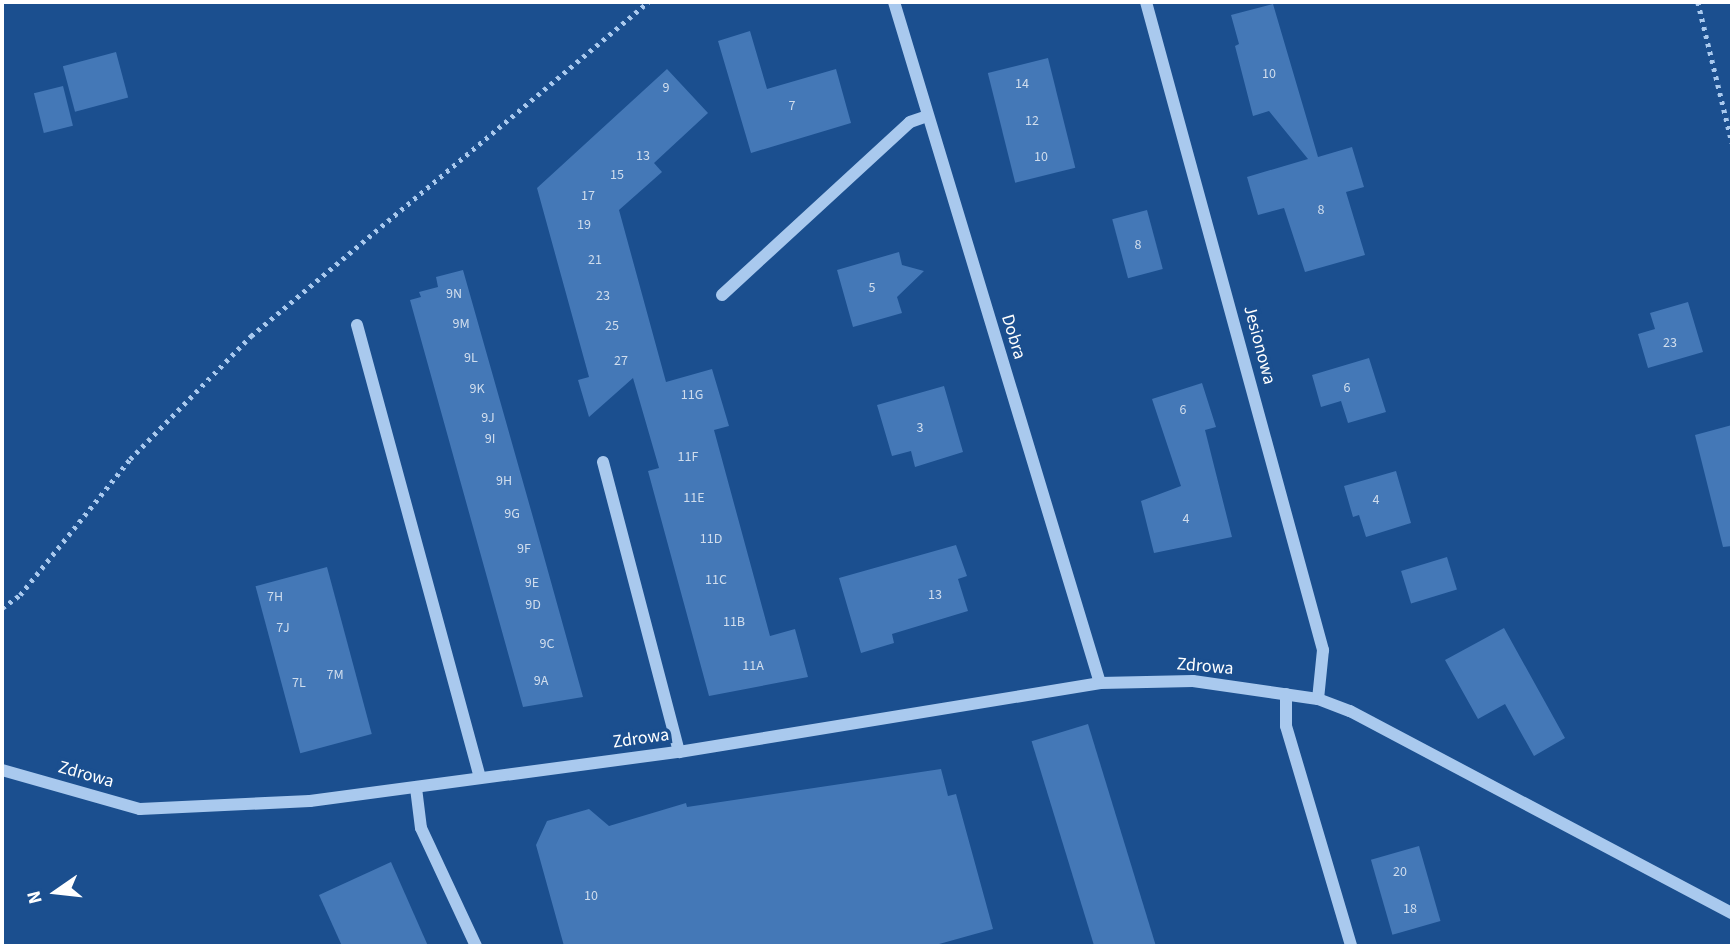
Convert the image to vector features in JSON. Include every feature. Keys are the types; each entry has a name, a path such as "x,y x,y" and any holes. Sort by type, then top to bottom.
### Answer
{"street":[{"name":"Dobra","path":"894,2 1100,683"},
{"name":"Jesionowa","path":"1146,2 1323,650 1318,699"},
{"path":"722,295 910,122 928,116"},
{"path":"357,325 480,778"},
{"path":"603,462 679,752"},
{"name":"Zdrowa","path":"2,770 140,809 310,801 679,752 1100,683 1193,681 1318,699 1350,711 1732,913"},
{"path":"1286,694 1286,726 1351,946"},
{"path":"416,788 421,828 476,946"}],"path":[{"path":"2,608 20,594 130,459 251,336 648,2"},
{"path":"1699,2 1732,143"}],"building":[{"path":"1273,4 1318,157 1352,147 1364,187 1346,192 1365,255 1305,272 1284,208 1258,215 1247,177 1308,159 1269,111 1253,116 1235,46 1239,44 1231,15"},
{"path":"750,31 767,89 836,69 851,123 751,153 718,41"},
{"path":"116,52 128,97 75,112 63,66"},
{"path":"1048,58 1075,168 1015,183 988,73"},
{"path":"667,69 708,113 654,163 662,172 619,210 666,382 712,369 729,426 714,430 770,636 795,629 808,677 709,696 648,471 659,468 633,378 589,417 578,380 589,377 537,188"},
{"path":"63,86 73,126 44,133 34,93"},
{"path":"1147,210 1163,269 1128,278 1112,219"},
{"path":"899,252 902,265 924,271 897,297 902,313 853,327 837,270"},
{"path":"463,270 583,697 523,707 410,300 421,297 419,292 438,287 436,277"},
{"path":"1688,302 1703,352 1648,368 1638,334 1655,329 1650,313"},
{"path":"1369,358 1386,412 1348,423 1341,401 1321,407 1312,375"},
{"path":"1202,383 1216,427 1205,430 1232,537 1154,553 1141,501 1181,486 1152,399"},
{"path":"944,386 963,452 915,467 911,451 892,456 877,405"},
{"path":"1732,425 1732,546 1723,547 1695,435"},
{"path":"1396,471 1411,523 1366,537 1359,515 1353,517 1344,486"},
{"path":"956,545 967,576 958,579 968,611 892,634 894,643 861,653 839,578"},
{"path":"1447,557 1457,590 1411,604 1401,571"},
{"path":"327,567 372,734 300,753 256,586"},
{"path":"1504,628 1565,738 1534,756 1505,704 1478,719 1445,660"},
{"path":"1088,724 1156,946 1094,946 1032,741"},
{"path":"941,769 948,796 956,794 993,929 932,946 564,946 536,845 547,821 589,809 609,826 686,803 687,807"},
{"path":"1419,846 1440,921 1392,935 1371,860"},
{"path":"391,862 428,946 342,946 319,895"}]}
